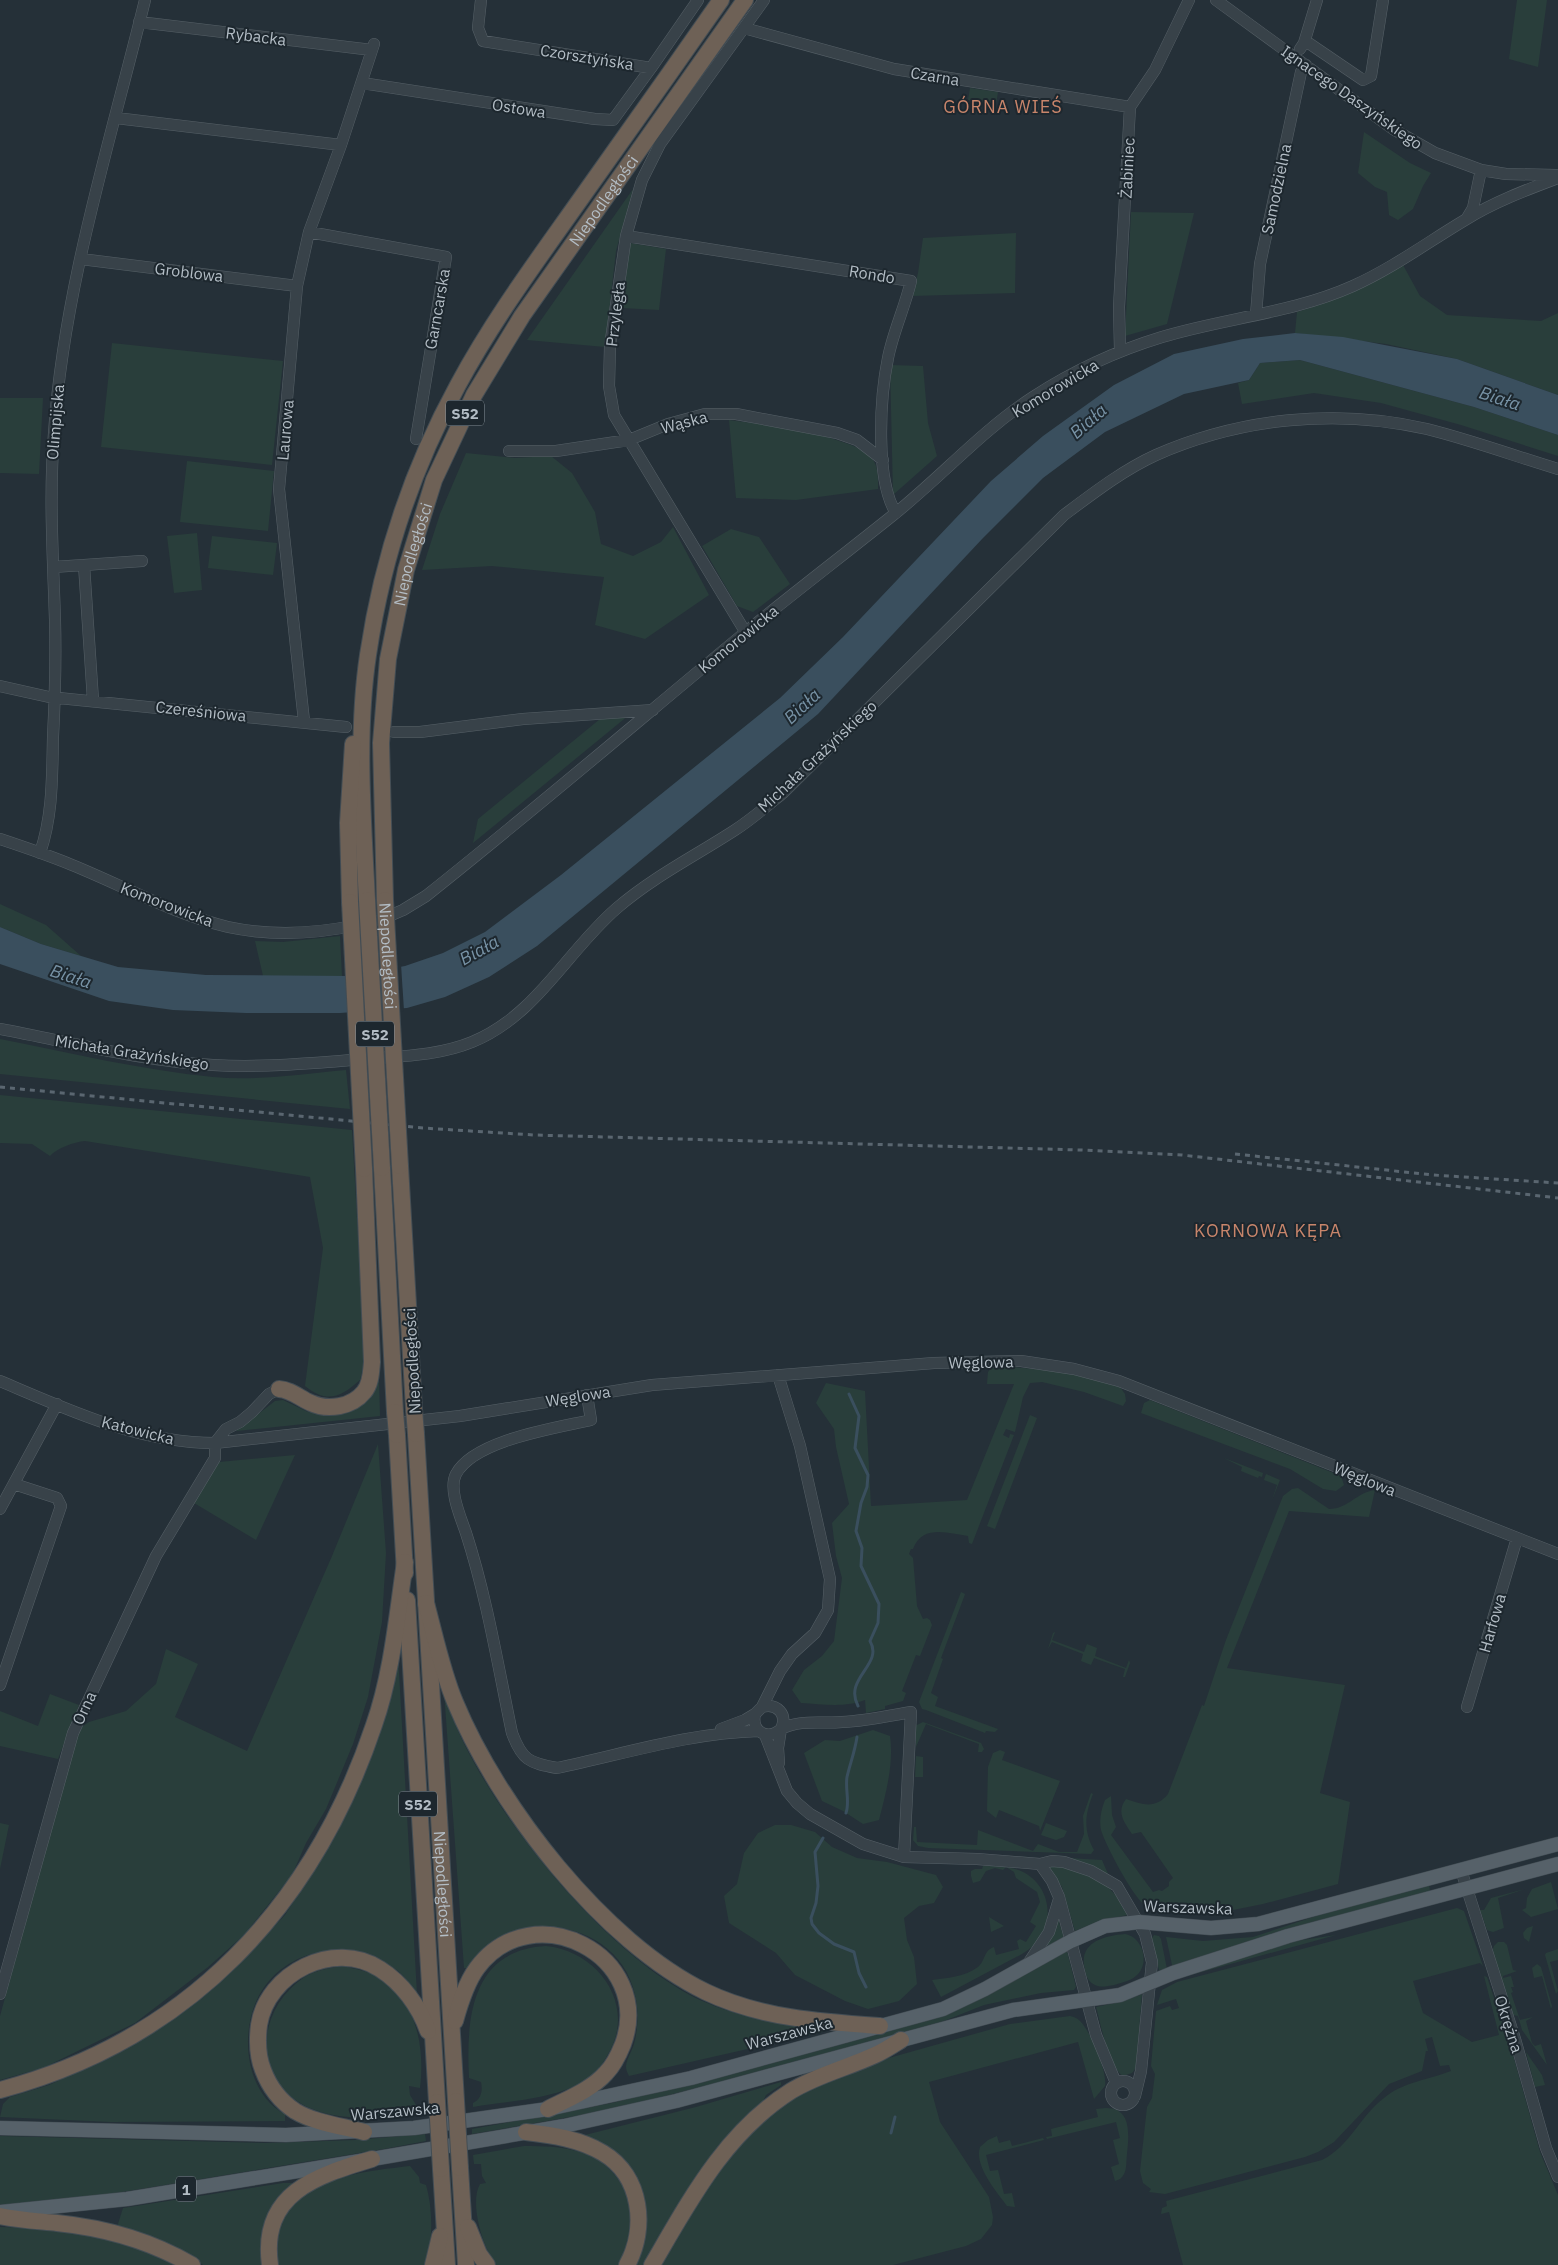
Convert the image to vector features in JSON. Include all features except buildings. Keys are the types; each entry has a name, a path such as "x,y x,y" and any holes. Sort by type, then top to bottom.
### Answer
{"highway":[{"name":"Niepodległości","path":"444,2217 367,900 362,782 366,678 376,610 400,518 421,463 458,385 505,306 721,0"},
{"name":"Niepodległości","path":"463,2216 385,900 381,743 388,659 406,570 434,480 474,396 522,316 745,0"},
{"path":"279,1389 291,1391 310,1403 323,1408 338,1407 353,1402 365,1391 371,1377 372,1362 364,1169 350,902 348,794 352,750 366,678"},
{"path":"0,2090 73,2066 118,2044 162,2018 209,1982 239,1954 272,1917 309,1867 357,1772 375,1723 394,1644 405,1562"},
{"path":"426,1603 454,1700 490,1771 542,1846 607,1920 670,1971 706,1992 769,2013 809,2020 880,2026"},
{"path":"452,2030 466,1988 477,1968 492,1952 510,1941 529,1935 546,1934 562,1936 581,1943 596,1952 620,1980 629,2015 627,2033 620,2053 607,2072 594,2084 548,2109"},
{"path":"364,2132 310,2118 296,2111 283,2101 267,2081 259,2061 257,2040 260,2017 274,1990 285,1978 299,1968 313,1962 332,1958 365,1962 379,1968 405,1991 416,2006 433,2045"},
{"path":"652,2265 712,2166 734,2139 751,2123 792,2091 826,2074 875,2055 901,2040"},
{"path":"526,2132 556,2136 583,2143 604,2153 621,2169 633,2188 639,2210 639,2234 633,2255 627,2265"},
{"path":"270,2265 269,2239 274,2222 281,2207 293,2194 307,2182 325,2173 372,2159"},
{"path":"0,2214 94,2228 125,2236 153,2245 192,2265"},
{"path":"463,2216 479,2254 487,2265"},
{"name":"S52","path":"463,2216 466,2265"},
{"path":"433,2265 444,2217"},
{"name":"S52","path":"444,2217 447,2265"}],"main road":[{"name":"Warszawska","path":"0,2128 239,2134 364,2132 486,2119 548,2109 691,2078 943,2009 960,2002 1071,1941 1105,1926 1139,1922 1212,1928 1258,1924 1558,1844"},
{"path":"526,2132 676,2101 1013,2010 1120,1995 1181,1970 1288,1936 1558,1864"},
{"name":"1","path":"0,2214 127,2199 526,2132"}],"street":[{"name":"Olimpijska","path":"40,853 50,818 55,698 50,500 54,422 63,346 80,259 145,0"},
{"name":"Czorsztyńska","path":"481,0 478,28 483,41 651,68 698,0"},
{"name":"Przyległa","path":"746,632 614,415 610,386 610,346 626,236 640,186 656,152 764,0"},
{"path":"1130,107 1155,70 1188,0"},
{"name":"Ignacego Daszyńskiego","path":"1216,0 1412,142 1458,163 1482,170 1522,176 1558,177"},
{"path":"1295,57 1304,43 1317,0"},
{"path":"1304,43 1310,44 1363,80 1371,76 1383,0"},
{"name":"Rybacka","path":"139,22 373,47"},
{"name":"Czarna","path":"744,28 894,69 1130,107"},
{"name":"Laurowa","path":"304,721 279,489 298,286 309,232 373,47"},
{"name":"Samodzielna","path":"1256,315 1260,264 1301,72 1306,65"},
{"name":"Ostowa","path":"362,83 595,119 613,120 651,68"},
{"name":"Żabiniec","path":"1120,351 1118,307 1130,107"},
{"path":"116,118 341,144"},
{"path":"1467,219 1473,208 1482,170"},
{"name":"Komorowicka","path":"0,839 40,853 174,910 229,927 262,932 304,933 378,921 404,910 426,896 554,794 746,632 896,513 994,427 1031,398 1075,372 1120,351 1164,336 1318,300 1354,286 1402,260 1498,202 1558,177"},
{"name":"Garncarska","path":"309,232 446,257 416,439"},
{"name":"Rondo","path":"626,236 911,281 888,357 883,396 884,484 889,502 896,513"},
{"name":"Groblowa","path":"80,259 298,286"},
{"name":"Wąska","path":"508,451 556,451 629,440 668,424 705,414 736,414 837,433 856,440 883,460"},
{"name":"Michała Grażyńskiego","path":"0,1029 147,1057 214,1065 290,1064 407,1055 440,1052 473,1042 505,1024 530,1003 593,930 617,908 663,874 738,829 784,792 1064,515 1091,494 1155,455 1209,436 1249,426 1306,419 1356,419 1427,429 1558,469"},
{"path":"53,568 142,561"},
{"path":"84,566 93,700"},
{"name":"Czereśniowa","path":"0,686 38,696 304,721 346,727"},
{"path":"394,732 420,732 568,715 653,710"},
{"name":"Węglowa","path":"373,1426 460,1416 652,1385 994,1360 1021,1361 1074,1369 1139,1388 1558,1554"},
{"path":"778,1375 800,1446 830,1579 828,1610 815,1633 792,1654 780,1671 759,1710 754,1724 762,1733 787,1791 810,1814 864,1844 904,1857 976,1859 1040,1864 1052,1861 1064,1862 1091,1870 1117,1886 1139,1922 1152,1962 1141,2071 1135,2096 1128,2105 1116,2104 1111,2095 1112,2088 1116,2083 1128,2082 1134,2088 1135,2096"},
{"name":"Katowicka","path":"0,1381 110,1424 158,1438 215,1443 373,1426"},
{"path":"215,1443 226,1429 240,1422 269,1394 279,1389"},
{"path":"587,1395 591,1420 502,1441 469,1458 455,1475 454,1496 473,1553 512,1733 519,1752 536,1764 557,1768 705,1734 746,1720 768,1705 822,1722"},
{"path":"0,1510 57,1404"},
{"name":"Orna","path":"0,1994 73,1733 156,1556 215,1458 215,1443"},
{"path":"0,1685 60,1506 58,1498 14,1484"},
{"name":"Harfowa","path":"1467,1707 1517,1538"},
{"path":"779,1773 778,1748 784,1717 779,1709 776,1698 780,1671"},
{"path":"705,1734 762,1733 773,1735 788,1725 822,1722 840,1723 910,1712 904,1857"},
{"path":"1040,1864 1052,1881 1059,1897 1086,2000 1102,2051 1116,2083"},
{"name":"Okrężna","path":"1461,1870 1546,2148 1558,2177"},
{"path":"1025,1967 1049,1932 1059,1897"}],"green space":[{"path":"1517,0 1547,0 1538,67 1509,59"},
{"path":"970,88 998,92 996,105 968,100"},
{"path":"1364,132 1410,163 1431,173 1413,209 1398,220 1389,215 1387,192 1375,187 1358,173"},
{"path":"633,189 616,251 605,347 527,340"},
{"path":"1131,212 1194,213 1167,324 1125,336"},
{"path":"1016,233 1015,293 912,296 918,273 923,238"},
{"path":"630,243 666,249 659,310 622,308"},
{"path":"1403,265 1420,296 1447,315 1541,321 1558,313 1558,395 1457,359 1386,344 1295,333 1297,312 1351,292"},
{"path":"112,343 283,361 272,465 101,447"},
{"path":"1300,360 1474,407 1558,435 1558,456 1461,425 1381,403 1314,393 1242,404 1238,383 1249,380 1260,363"},
{"path":"890,365 923,366 928,423 937,456 893,495"},
{"path":"0,398 43,398 39,474 0,473"},
{"path":"729,420 824,436 859,449 870,456 875,463 878,489 796,500 736,498"},
{"path":"466,453 515,458 551,456 572,473 595,512 601,544 633,556 661,542 673,527 709,595 645,639 595,625 604,577 492,566 422,570 440,514"},
{"path":"187,461 274,471 268,531 180,522"},
{"path":"731,529 759,537 790,584 753,612 737,606 702,546"},
{"path":"197,533 202,590 174,593 167,536"},
{"path":"212,536 277,543 273,575 208,568"},
{"path":"629,715 473,843 478,819 600,719"},
{"path":"0,904 46,925 81,956 41,944 0,927"},
{"path":"340,936 342,976 263,976 255,941 283,942"},
{"path":"0,1039 133,1066 213,1077 263,1078 346,1070 350,1109 0,1074"},
{"path":"0,1095 352,1130 365,1359 360,1380 346,1391 334,1396 320,1395 305,1386 323,1248 310,1177 85,1141 66,1146 50,1156 32,1144 0,1143"},
{"path":"992,1367 1061,1371 1120,1387 1125,1394 1126,1401 1123,1406 1084,1392 1042,1382 1030,1383 1023,1397 1015,1432 1006,1429 1003,1435 1009,1438 1010,1434 1014,1435 972,1544 969,1543 968,1536 944,1532 929,1533 917,1541 909,1554 913,1558 917,1606 923,1619 927,1618 930,1620 932,1625 920,1656 916,1655 902,1691 906,1693 903,1701 885,1706 885,1709 866,1713 865,1700 841,1705 801,1703 792,1690 804,1670 822,1656 834,1641 842,1578 836,1556 832,1523 849,1504 836,1447 834,1429 816,1403 826,1383 865,1391 871,1506 967,1500 1014,1384 987,1384 988,1372"},
{"path":"379,1379 380,1416 236,1431 275,1401 283,1400 308,1412 323,1413 371,1394"},
{"path":"1150,1400 1341,1476 1344,1485 1336,1491 1323,1489 1290,1469 1141,1413 1144,1403"},
{"path":"1030,1415 1037,1418 995,1529 987,1526"},
{"path":"378,1444 386,1553 382,1622 368,1697 353,1744 326,1809 306,1843 292,1875 244,1935 208,1967 135,2023 43,2068 0,2080 0,2016 79,1729 89,1722 126,1711 156,1684 166,1649 198,1664 175,1717 247,1751 332,1556"},
{"path":"295,1455 256,1540 194,1503 219,1462"},
{"path":"1224,1458 1263,1473 1262,1477 1259,1476 1258,1478 1241,1471 1242,1467"},
{"path":"1266,1474 1280,1480 1272,1500 1277,1485 1264,1480"},
{"path":"1298,1488 1329,1509 1342,1506 1369,1491 1375,1490 1369,1517 1289,1511 1227,1668 1345,1685 1320,1793 1350,1802 1338,1884 1263,1904 1228,1911 1144,1904 1133,1891 1113,1858 1101,1830 1100,1822 1105,1800 1111,1796 1112,1815 1116,1827 1111,1835 1153,1892 1162,1891 1169,1886 1169,1882 1173,1878 1141,1832 1132,1834 1122,1817 1123,1804 1126,1799 1138,1803 1154,1804 1168,1794 1202,1705 1204,1706 1226,1640 1283,1496 1292,1489"},
{"path":"961,1592 965,1594 941,1658 943,1659 931,1693 938,1697 935,1706 998,1729 995,1732 986,1731 985,1733 922,1709 919,1702"},
{"path":"1055,1632 1052,1640 1084,1652 1087,1644 1097,1648 1095,1656 1126,1668 1129,1660 1130,1663 1125,1677 1123,1677 1125,1669 1094,1658 1091,1665 1081,1661 1083,1654 1052,1642 1048,1649"},
{"path":"398,1654 417,1994 398,1971 382,1961 346,1951 310,1954 294,1961 278,1972 265,1986 256,2001 248,2037 253,2073 260,2090 271,2104 285,2114 285,2121 111,2122 0,2117 3,2104 10,2097 49,2085 123,2051 165,2024 204,1996 285,1915 336,1835 359,1786"},
{"path":"444,1691 453,1720 473,1761 497,1801 558,1881 592,1918 628,1952 664,1979 700,2000 717,2007 751,2017 840,2028 629,2076 626,2066 636,2032 636,2001 625,1969 608,1949 586,1935 561,1928 535,1927 509,1934 486,1947 468,1968 464,1968"},
{"path":"50,1694 79,1705 58,1759 0,1746 0,1711 38,1726"},
{"path":"923,1722 981,1743 984,1749 982,1752 978,1752 979,1744 926,1724 916,1747 915,1726"},
{"path":"873,1730 890,1736 890,1767 887,1789 879,1820 863,1824 843,1811 822,1801 804,1753 825,1740 840,1741"},
{"path":"1000,1750 1005,1752 1002,1760 1060,1781 1040,1831 1039,1826 999,1810 996,1818 987,1811 988,1767 993,1753"},
{"path":"916,1756 923,1757 923,1777 915,1777"},
{"path":"1091,1793 1093,1794 1086,1822 1090,1843 1094,1850 1091,1854 928,1848 918,1846 913,1840 914,1827 916,1827 917,1842 977,1845 978,1830 1033,1851 1038,1844 1059,1852 1077,1852 1084,1834 1083,1816"},
{"path":"0,1823 9,1825 0,1869"},
{"path":"1046,1823 1067,1831 1064,1837 1056,1840 1041,1835"},
{"path":"775,1825 791,1825 815,1832 832,1847 857,1858 887,1862 936,1875 943,1887 934,1903 919,1906 904,1918 907,1940 914,1957 917,1984 899,2001 868,2009 845,2001 795,1975 776,1953 729,1923 724,1896 737,1884 744,1853 758,1833"},
{"path":"1068,1858 1102,1860 1108,1874 1105,1874"},
{"path":"983,1866 1006,1867 1003,1870 995,1868 986,1871 980,1881 973,1883 971,1871 982,1869"},
{"path":"1050,1866 1074,1868 1093,1876 1114,1893 1127,1915 1100,1921 1075,1931 1062,1887"},
{"path":"1006,1867 1021,1871 1029,1876 1041,1889 1045,1897 1048,1915 1043,1933 1034,1945 1022,1954 941,1997 932,1980 955,1976 973,1970 981,1964 986,1953 994,1947 996,1955 1019,1949 1017,1941 1020,1939 1026,1942 1036,1926 1030,1922 1040,1902 1037,1892 1016,1878 1014,1872"},
{"path":"1551,1882 1558,1909 1531,1917 1522,1910 1526,1908 1527,1898 1532,1889"},
{"path":"1429,1884 1430,1892 1262,1937 1174,1967 1172,1965 1166,1937 1203,1941 1253,1937 1319,1915"},
{"path":"1525,1889 1498,1898 1504,1928 1493,1932 1487,1930 1480,1910 1484,1910 1491,1898"},
{"path":"1457,1908 1464,1911 1483,1966 1480,1963 1413,1981 1423,2013 1472,2042 1499,2035 1484,1976 1487,1977 1513,2055 1540,2152 1558,2195 1558,2265 1183,2265 1169,2212 1161,2214 1162,2208 1167,2206 1166,2201 1322,2160 1340,2147 1368,2113 1391,2093 1407,2085 1451,2071 1449,2065 1440,2066 1432,2037 1425,2039 1428,2051 1426,2051 1422,2071 1389,2084 1334,2142 1318,2152 1165,2194 1149,2192 1151,2189 1143,2183 1140,2171 1147,2107 1152,2098 1155,2074 1151,2066 1156,2011 1170,2006 1172,2010 1179,2008 1176,1999 1157,2005 1162,1990 1177,1982"},
{"path":"989,1917 1004,1926 991,1932"},
{"path":"1058,1919 1064,1938 1048,1946 1047,1944"},
{"path":"1533,1926 1529,1942 1524,1938 1523,1933 1527,1928"},
{"path":"1125,1934 1131,1936 1140,1945 1144,1956 1142,1969 1136,1976 1124,1982 1104,1986 1093,1984 1086,1975 1085,1953 1089,1947 1100,1939"},
{"path":"1154,1935 1159,1936 1161,1939 1167,1969 1159,1970 1152,1938"},
{"path":"1336,1935 1187,1976 1289,1942"},
{"path":"1498,1942 1504,1942 1507,1945 1513,1970 1517,1971 1503,1976 1503,1978 1511,1976 1514,1987 1511,1987 1513,1992 1511,1993 1520,2020 1533,2017 1526,2021 1532,2043 1535,2046 1541,2044 1547,2065 1522,2030 1518,2016 1513,2015 1492,1951"},
{"path":"546,1946 565,1950 582,1958 597,1970 608,1984 615,2001 618,2019 615,2037 607,2056 590,2077 562,2091 533,2098 473,2107 473,2103 480,2097 482,2089 481,2082 469,2078 468,2055 472,2011 478,1991 488,1974 502,1960 521,1950"},
{"path":"1558,1949 1558,1960 1550,1962 1558,1991 1556,1994 1545,1955"},
{"path":"1067,1951 1076,1987 1074,1990 1041,1993 984,2005 944,2021 744,2076 610,2110 472,2134 472,2129 612,2103 942,2016"},
{"path":"1537,1964 1541,1967 1552,2006 1551,2009 1542,1976 1534,1978 1532,1968"},
{"path":"343,1966 367,1972 380,1978 403,1999 416,2027 421,2057 420,2088 409,2086 410,2095 416,2105 424,2108 424,2113 369,2117 328,2114 315,2110 295,2099 280,2085 271,2068 267,2049 268,2030 275,2011 286,1993 303,1978 318,1971"},
{"path":"1142,1994 1136,2068 1132,2073 1123,2076 1118,2071 1109,2054 1096,2007 1124,2001"},
{"path":"1070,2016 1078,2019 1089,2033 1104,2072 1105,2086 1094,2099 1078,2042 929,2082 940,2122 989,2197 993,2217 992,2225 981,2239 966,2246 893,2265 657,2265 727,2153 786,2099 871,2063 1010,2024"},
{"path":"1526,2052 1542,2075 1545,2085 1535,2087"},
{"path":"781,2082 781,2085 766,2095 761,2106 646,2265 634,2265 644,2240 646,2220 602,2144 585,2135 696,2107"},
{"path":"1096,2109 1114,2109 1121,2113 1125,2118 1128,2131 1126,2170 1121,2178 1115,2181 1111,2167 1119,2164 1113,2140 1120,2138 1116,2122 1047,2139 1046,2137 1052,2136 1051,2129 1098,2117"},
{"path":"425,2134 426,2141 384,2149 110,2194 0,2205 0,2136 266,2143 355,2140"},
{"path":"997,2136 999,2143 1010,2140 1012,2146 1043,2138 1044,2140 986,2155 990,2171 998,2170 1004,2194 1012,2193 1015,2207 1007,2206 987,2178 980,2162 980,2147 988,2140"},
{"path":"524,2146 565,2148 578,2151 601,2162 620,2182 629,2201 631,2227 625,2255 619,2265 496,2265 486,2248 479,2225 476,2202 477,2192 480,2184 486,2183 482,2176 481,2164 474,2164 473,2155"},
{"path":"410,2166 419,2177 420,2183 426,2185 430,2204 431,2235 426,2265 278,2265 277,2237 284,2216 297,2199 316,2187 338,2179 362,2173"},
{"path":"283,2183 295,2183 263,2265 203,2265 192,2258 117,2227 123,2208"},
{"path":"0,2227 37,2228 93,2235 129,2243 182,2265 0,2265"}],"water":[{"name":"Biała","path":"1295,333 1343,337 1457,359 1558,395 1558,435 1474,407 1300,360 1260,363 1249,380 1184,394 1105,432 1043,478 983,538 818,714 537,946 489,977 445,997 407,1008 340,1013 246,1013 173,1010 109,1001 0,964 0,927 41,944 118,967 206,975 350,976 405,966 443,953 485,932 561,875 780,698 843,637 991,481 1043,436 1114,385 1174,354 1243,339"}],"pier":[{"path":"401,964 404,1011 384,1012 381,968"}],"waterway":[{"path":"849,1394 859,1416 855,1448 868,1475 867,1487 861,1503 856,1531 862,1548 861,1566 879,1604 878,1623 870,1641 873,1650 872,1657 856,1687 855,1696 858,1706"},
{"path":"846,1813 848,1804 847,1777 857,1737"},
{"path":"823,1838 815,1852 818,1886 816,1903 811,1918 812,1924 819,1933 834,1944 854,1952 859,1973 866,1987"},
{"path":"891,2133 895,2117"}],"railway":[{"path":"0,1087 423,1128 534,1135 1081,1150 1182,1155 1558,1198"},
{"path":"1235,1154 1433,1175 1558,1183"}],"district":[{"name":"GÓRNA WIEŚ","path":"1003,106"},
{"name":"KORNOWA KĘPA","path":"1268,1230"}]}
